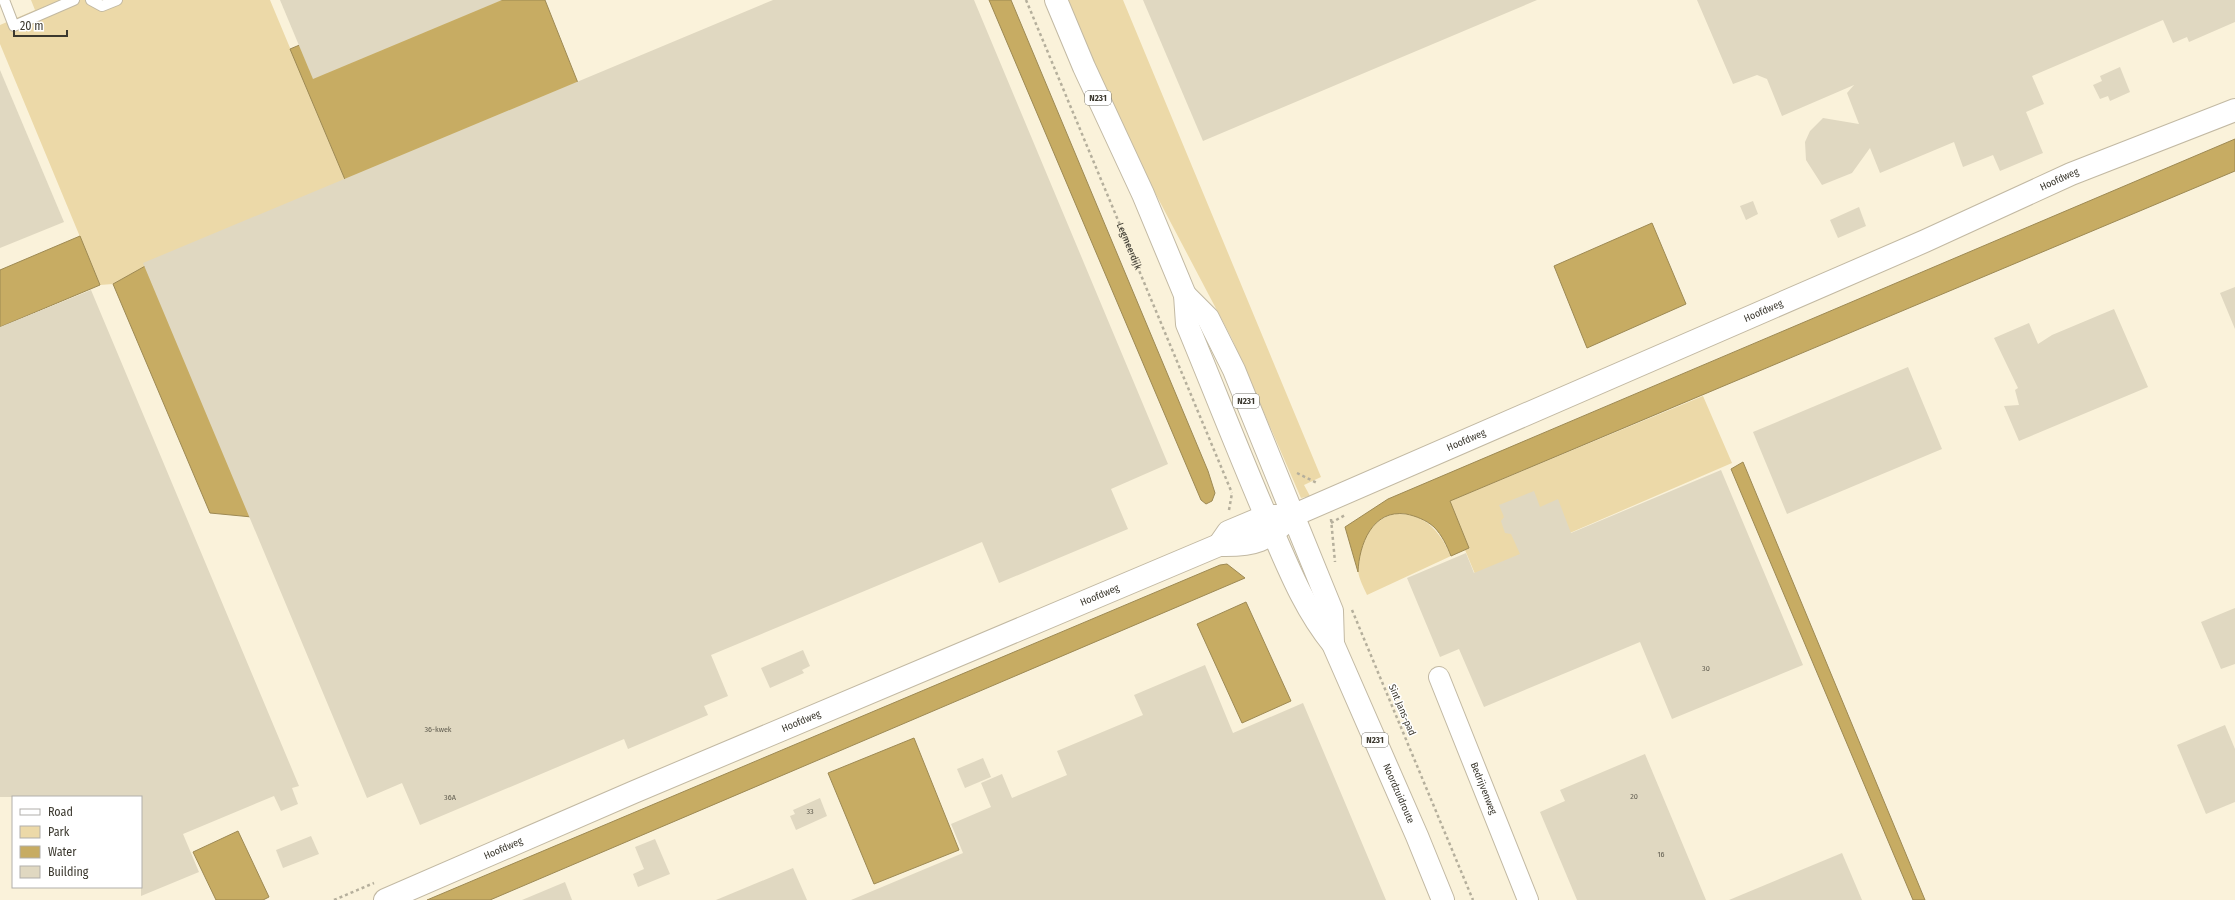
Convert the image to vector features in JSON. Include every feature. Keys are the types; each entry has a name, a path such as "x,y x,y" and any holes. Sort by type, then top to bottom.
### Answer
{"main road":[{"name":"N231","path":"1056,0 1084,67 1143,194 1185,295 1187,324 1270,525"},
{"name":"Hoofdweg","path":"385,900 626,795 1219,545 1228,532 1270,525 1292,516 1925,242 2071,174 2235,110"},
{"name":"N231","path":"1185,295 1212,324 1234,370 1292,516"},
{"name":"Noordzuidroute","path":"1292,516 1332,611 1333,644"},
{"name":"Noordzuidroute","path":"1270,525 1313,617 1333,644 1417,836 1443,900"}],"street":[{"name":"Bedrijvenweg","path":"1438,677 1528,900"}],"lane":[{"path":"4,0 14,26 74,0"},
{"path":"91,0 102,6 117,0"}],"path":[{"name":"Legmeerdijk","path":"1026,0 1232,493"},
{"path":"1331,523 1332,551 1335,564"},
{"name":"Sint Jans-pad","path":"1351,606 1473,900"}],"green space":[{"path":"31,0 270,0 346,182 147,265 113,284 100,285 0,44 0,25 35,10"},
{"path":"1067,0 1123,0 1321,477 1304,485 1310,496 1301,498 1232,339 1121,128"},
{"path":"1703,396 1732,463 1475,574 1465,550 1469,548 1450,501"},
{"path":"1396,514 1416,517 1431,526 1442,539 1451,556 1367,595 1360,580 1358,571 1359,552 1362,543 1372,527 1379,521"}],"water":[{"path":"407,0 545,0 578,83 346,182 290,49"},
{"path":"989,0 1011,0 1208,471 1215,493 1212,501 1206,504 1201,500"},
{"path":"2235,139 2235,171 1450,501 1469,548 1451,556 1439,534 1428,522 1406,514 1394,514 1384,517 1376,523 1365,540 1361,551 1358,572 1345,527 1388,499"},
{"path":"1652,223 1686,304 1587,348 1554,266"},
{"path":"80,236 100,285 0,327 0,270"},
{"path":"147,265 252,517 210,513 113,284"},
{"path":"1743,462 1925,900 1913,900 1731,469"},
{"path":"1227,564 1245,578 490,900 427,900 1220,565"},
{"path":"1246,602 1291,701 1242,723 1197,624"},
{"path":"914,738 959,850 874,884 828,773"},
{"path":"238,831 269,897 263,900 216,900 193,852"}],"building":[{"path":"280,0 502,0 313,79"},
{"path":"773,0 974,0 1168,464 1111,489 1128,529 999,583 982,542 711,655 728,696 704,706 708,715 628,749 624,739 420,825 402,783 367,798 143,263"},
{"path":"1143,0 1537,0 1203,141"},
{"path":"1697,0 2235,0 2235,22 2189,42 2187,37 2173,43 2163,20 2032,76 2044,104 2026,112 2043,153 2000,171 1993,155 1963,167 1954,142 1880,173 1870,148 1852,173 1822,185 1806,160 1805,142 1810,131 1823,118 1859,124 1847,93 1854,85 1782,116 1767,79 1757,75 1733,84"},
{"path":"2120,67 2130,92 2110,101 2108,96 2100,99 2093,85 2102,81 2100,76"},
{"path":"0,70 64,222 0,248"},
{"path":"1753,201 1758,214 1746,220 1740,206"},
{"path":"1859,207 1866,226 1838,238 1830,220"},
{"path":"2235,287 2235,329 2220,293"},
{"path":"91,290 299,786 292,788 298,804 281,811 274,796 183,834 199,872 141,896 142,796 0,797 0,327"},
{"path":"2114,309 2148,387 2019,441 2004,406 2019,405 2015,390 2018,388 1994,338 2029,323 2038,344 2052,335"},
{"path":"1908,367 1942,449 1787,514 1753,432"},
{"path":"1721,470 1803,665 1672,719 1640,642 1484,707 1459,649 1440,657 1407,578 1466,553 1474,573 1520,554 1511,534 1505,533 1501,521 1504,517 1499,505 1534,491 1540,507 1558,499 1571,533"},
{"path":"2235,608 2235,664 2221,669 2201,622"},
{"path":"803,650 810,666 802,670 804,673 770,688 761,668"},
{"path":"1205,665 1233,733 1303,703 1386,900 851,900 963,853 951,824 991,807 981,783 1002,774 1012,798 1067,775 1057,751 1143,715 1134,695"},
{"path":"2225,725 2235,749 2235,802 2206,814 2177,745"},
{"path":"1645,754 1706,900 1577,900 1540,812 1565,801 1560,790"},
{"path":"983,758 991,777 965,788 957,769"},
{"path":"820,798 827,816 796,830 790,816 795,814 793,810"},
{"path":"311,836 319,854 283,868 276,850"},
{"path":"655,839 670,874 638,887 633,874 644,869 635,847"},
{"path":"1842,853 1862,900 1729,900"},
{"path":"793,868 807,900 716,900"},
{"path":"565,882 572,900 522,900"}]}
